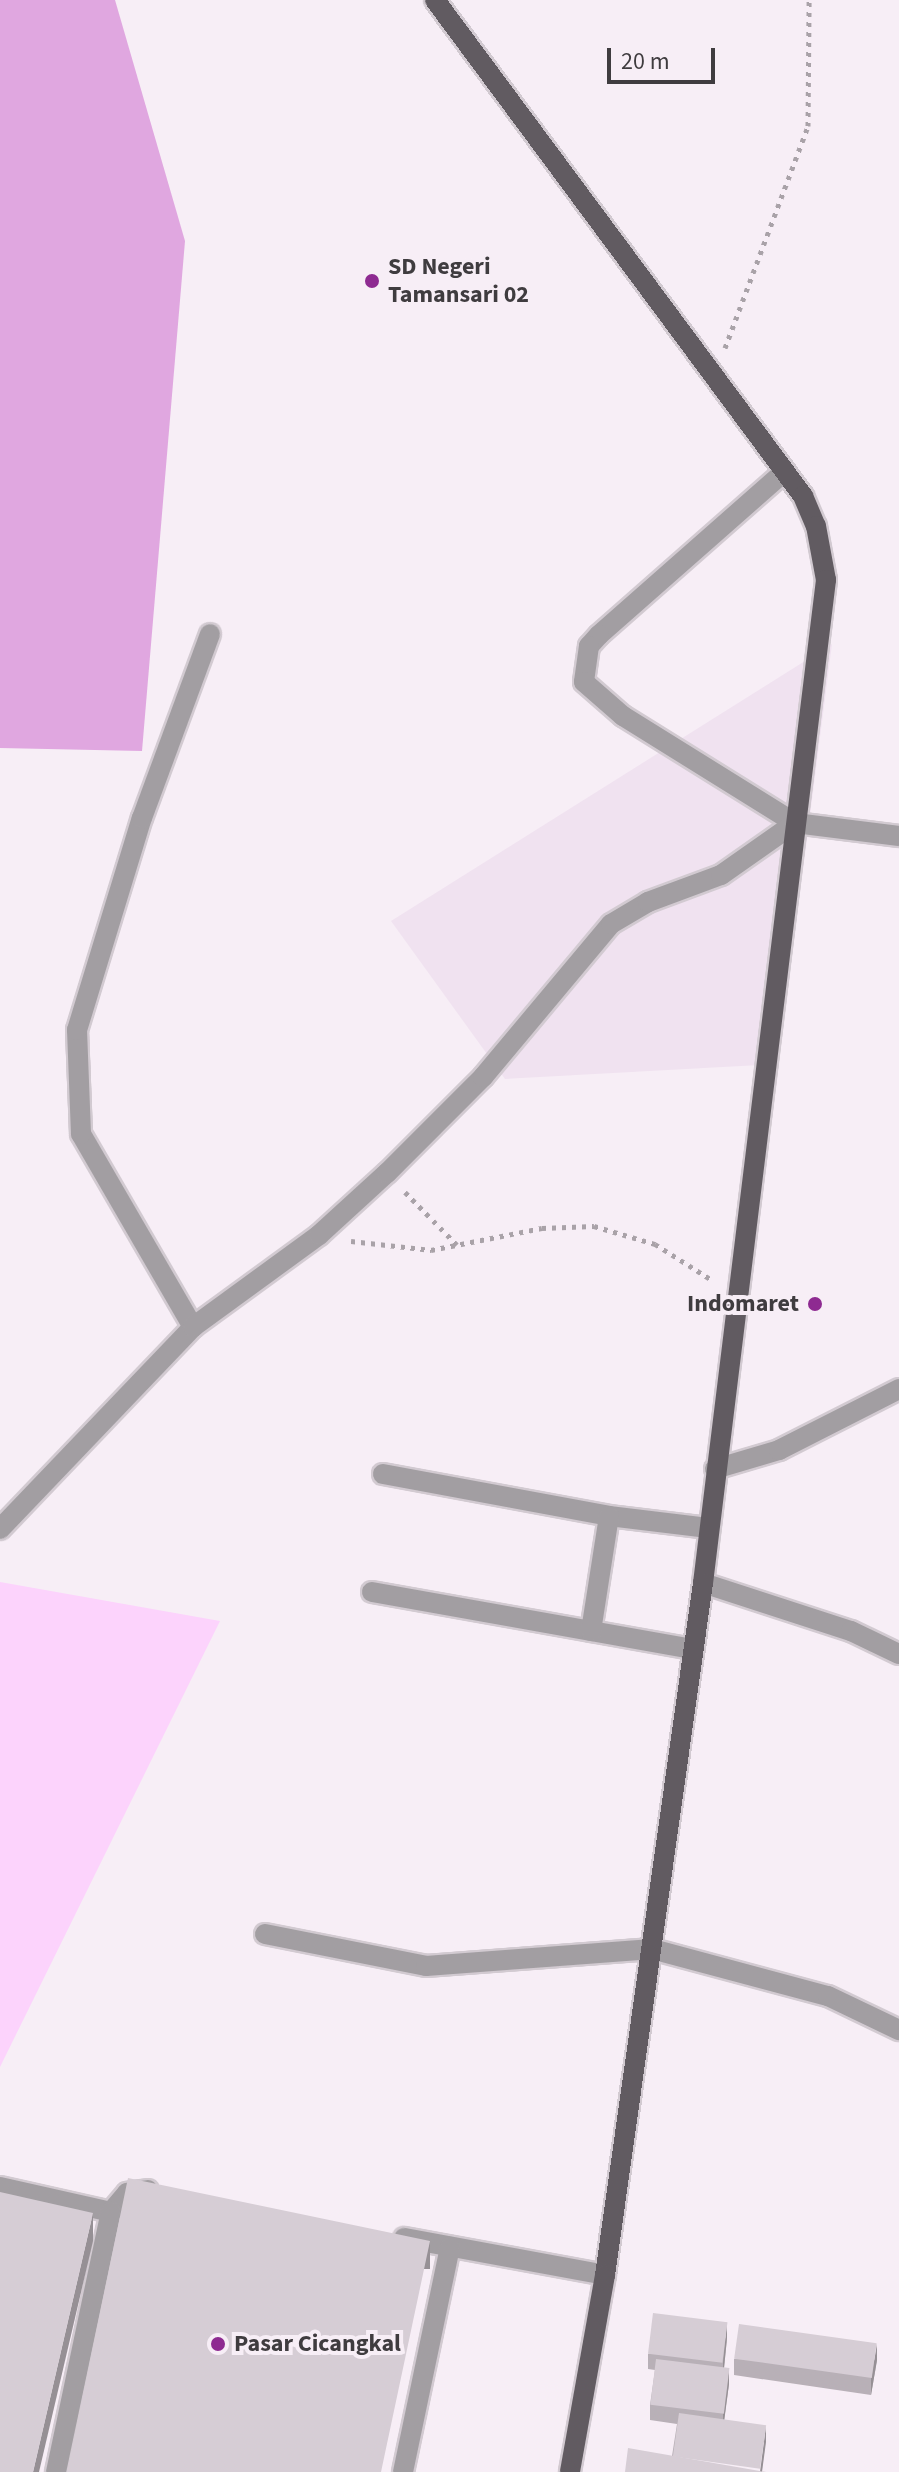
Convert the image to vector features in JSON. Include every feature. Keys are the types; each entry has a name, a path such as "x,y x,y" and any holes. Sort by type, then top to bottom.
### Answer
{"main road":[{"path":"435,0 716,373 803,496 816,526 826,580 733,1311 703,1583 605,2275 570,2472"}],"street":[{"path":"784,472 599,635 589,646 584,682 623,716 795,823 899,836"},
{"path":"193,1327 81,1134 77,1030 142,818 210,634"},
{"path":"0,1529 193,1327 319,1235 387,1173 483,1077 611,924 648,902 721,875 795,823"},
{"path":"715,1469 779,1450 899,1389"},
{"path":"383,1474 609,1516 708,1528"},
{"path":"591,1631 609,1516"},
{"path":"703,1583 851,1631 899,1654"},
{"path":"372,1592 693,1649"},
{"path":"265,1934 426,1966 652,1949 828,1996 899,2030"},
{"path":"0,2187 111,2212"},
{"path":"56,2472 111,2212 127,2193 169,2192"},
{"path":"388,2234 605,2275"},
{"path":"403,2472 450,2247"}],"path":[{"path":"716,373 808,126 809,0"},
{"path":"387,1173 457,1245"},
{"path":"319,1235 381,1246 431,1250 542,1228 594,1226 655,1244 708,1273 733,1311"}],"shaded area":[{"path":"0,0 115,0 185,241 142,751 0,748"},
{"path":"832,644 778,1064 505,1079 391,921"},
{"path":"0,1582 220,1621 0,2067"}],"building":[{"name":"Pasar Cicangkal","path":"128,2178 430,2241 381,2472 67,2472"},
{"path":"0,2192 93,2213 33,2472 0,2472"},
{"path":"653,2313 727,2322 722,2363 648,2354"},
{"path":"739,2324 877,2343 872,2378 734,2359"},
{"path":"656,2359 729,2368 724,2414 650,2405"},
{"path":"679,2413 766,2425 760,2469 673,2457"},
{"path":"628,2448 766,2472 625,2472"}],"place":[{"name":"SD Negeri Tamansari 02","path":"372,281"},
{"name":"Indomaret","path":"815,1304"},
{"name":"Pasar Cicangkal","path":"218,2344"}]}
